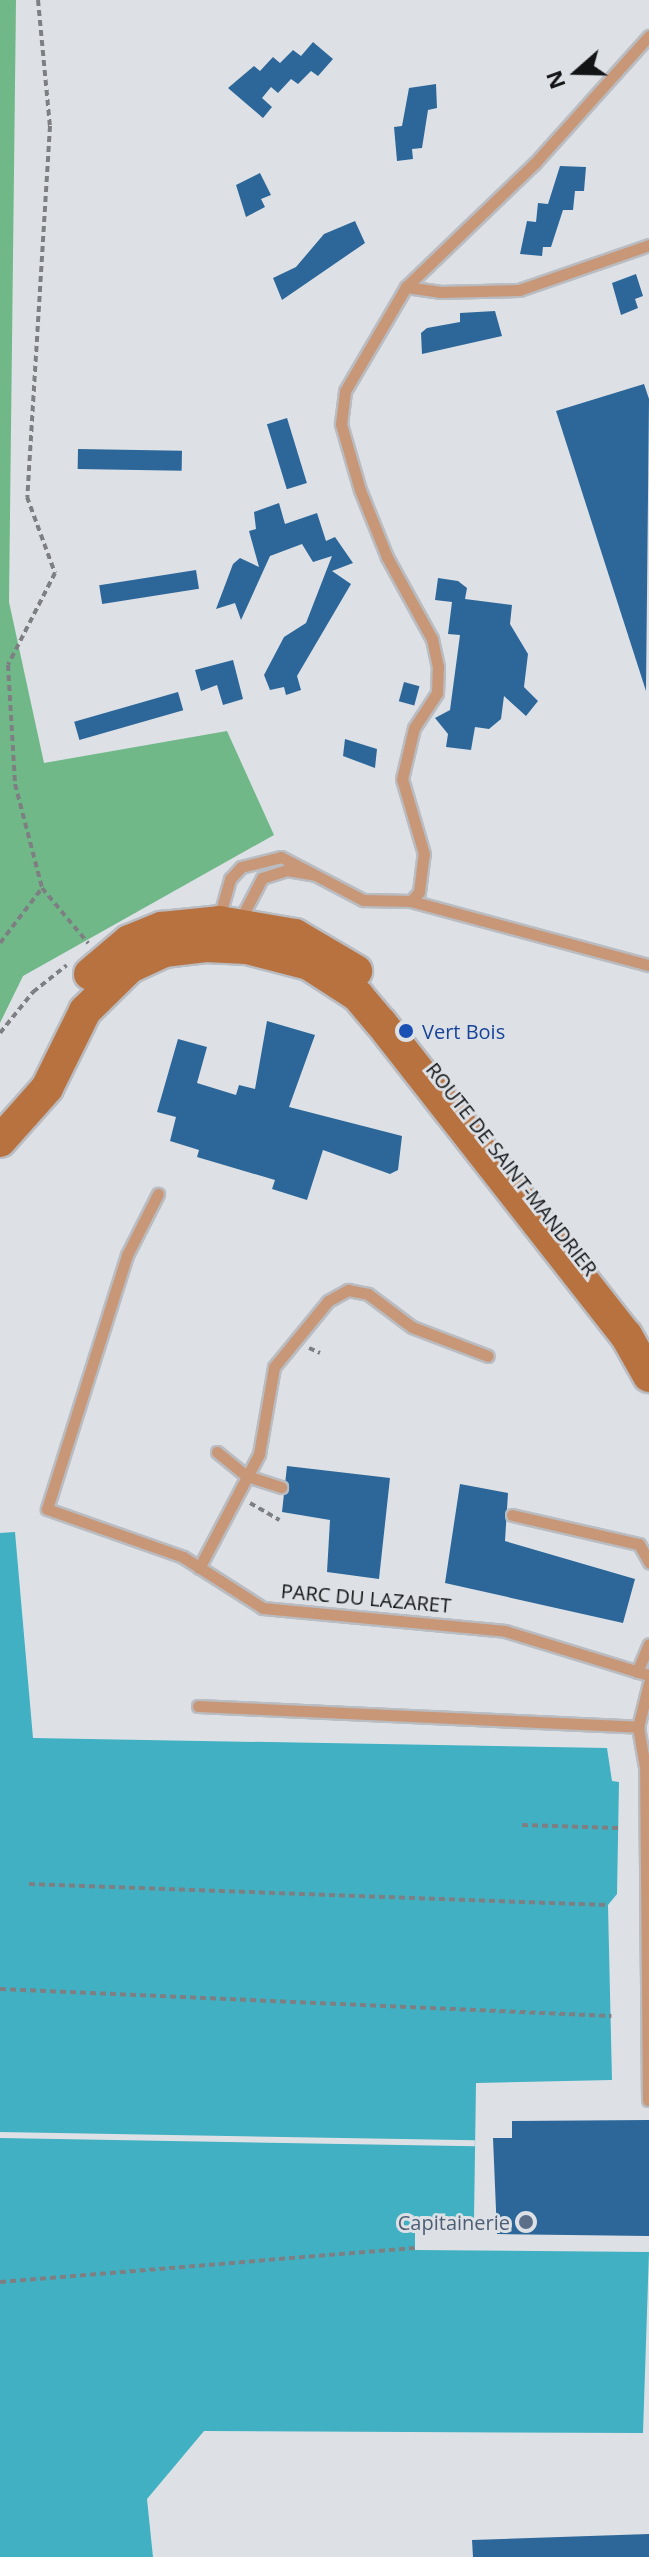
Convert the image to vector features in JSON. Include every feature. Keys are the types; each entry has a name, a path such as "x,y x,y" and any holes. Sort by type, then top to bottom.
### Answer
{"main road":[{"name":"ROUTE DE SAINT-MANDRIER","path":"21,1117 67,1010 97,952 162,928 233,932 319,944 363,977 649,1347"},
{"name":"ROUTE DE SAINT-MANDRIER","path":"0,1141 47,1088 85,1011 116,976 146,958 233,932 309,964 358,996 626,1335 649,1376"}],"lane":[{"path":"411,901 419,892 424,854 402,779 414,728 437,693 438,667 432,639 365,504 341,424 345,391 406,287 534,164 649,36"},
{"path":"406,287 519,290 649,245"},
{"path":"233,932 230,879 254,858 281,857 323,876 363,900 411,901 649,965"},
{"path":"233,932 262,878 287,870 323,876"},
{"name":"PARC DU LAZARET","path":"158,1194 127,1255 47,1509 199,1568 263,1608 505,1631 643,1673"},
{"path":"199,1568 259,1454 274,1367 328,1301 348,1290 368,1294 412,1327 488,1356"},
{"path":"217,1452 247,1476 281,1487"},
{"path":"512,1515 538,1516 639,1544 649,1562"},
{"path":"643,1673 649,1644"},
{"path":"648,2100 645,1767 638,1727 649,1683"},
{"path":"198,1706 638,1727"}],"path":[{"path":"0,1033 33,992 97,952 42,888 15,784 8,665 55,573 27,497 50,126 38,0"},
{"path":"0,943 42,888"},
{"path":"522,1825 618,1828"},
{"path":"29,1884 608,1905"},
{"path":"0,1989 611,2016"},
{"path":"0,2282 415,2248"}],"green space":[{"path":"0,0 16,0 9,602 44,763 227,731 274,835 23,976 0,1023"}],"water":[{"path":"15,1532 33,1738 607,1748 612,1781 619,1782 617,1894 608,1905 612,2080 476,2083 474,2220 415,2220 415,2250 649,2252 643,2433 204,2431 147,2499 153,2557 0,2557 0,1533"}],"pier":[{"path":"0,2132 475,2140 475,2146 0,2138"}],"building":[{"path":"313,42 333,59 318,76 311,71 298,84 291,79 278,93 271,87 262,98 272,107 263,118 228,88 254,66 260,71 273,57 280,63 293,50 301,56"},
{"path":"436,84 437,108 428,110 422,148 412,149 413,159 397,161 394,127 402,126 409,88"},
{"path":"560,166 586,167 584,191 575,191 573,210 563,210 551,247 543,247 542,256 520,254 527,221 536,222 538,203 548,204"},
{"path":"260,173 271,195 261,199 265,207 246,217 236,185"},
{"path":"355,221 365,243 282,300 273,278 296,267 324,234"},
{"path":"636,274 643,296 635,299 638,308 621,315 612,283"},
{"path":"495,311 502,336 422,354 421,333 427,328 460,322 460,313"},
{"path":"644,384 649,399 646,691 556,411"},
{"path":"287,418 307,483 287,489 267,424"},
{"path":"78,449 182,451 182,471 78,469"},
{"path":"279,503 285,524 317,513 326,541 335,537 353,563 332,571 351,584 297,676 301,690 286,695 284,687 270,690 264,675 284,637 306,623 332,556 313,562 302,544 270,556 241,620 235,603 216,609 233,564 240,558 259,567 249,531 256,529 254,512"},
{"path":"196,570 199,589 102,604 99,585"},
{"path":"438,578 458,581 467,588 465,599 512,605 510,624 528,654 524,687 538,701 526,716 504,696 501,719 489,729 475,727 471,750 446,747 448,734 435,718 450,710 460,635 448,634 452,602 435,600"},
{"path":"233,660 243,699 223,705 217,685 201,691 195,670"},
{"path":"404,682 419,686 414,705 399,701"},
{"path":"178,692 183,710 79,740 74,722"},
{"path":"345,739 377,749 375,768 343,756"},
{"path":"267,1021 315,1035 289,1107 402,1136 398,1170 390,1174 323,1150 307,1200 272,1189 275,1180 197,1157 199,1150 170,1141 176,1117 157,1112 178,1039 207,1047 197,1083 236,1095 239,1085 255,1089"},
{"path":"287,1466 390,1478 379,1579 327,1572 330,1520 282,1512"},
{"path":"460,1484 508,1493 505,1541 635,1579 623,1623 445,1583"},
{"path":"649,2120 649,2236 497,2234 493,2138 512,2138 512,2121"},
{"path":"649,2534 649,2557 473,2557 472,2540"}],"place":[{"name":"Vert Bois","path":"406,1031"},
{"name":"Capitainerie","path":"526,2222"}]}
